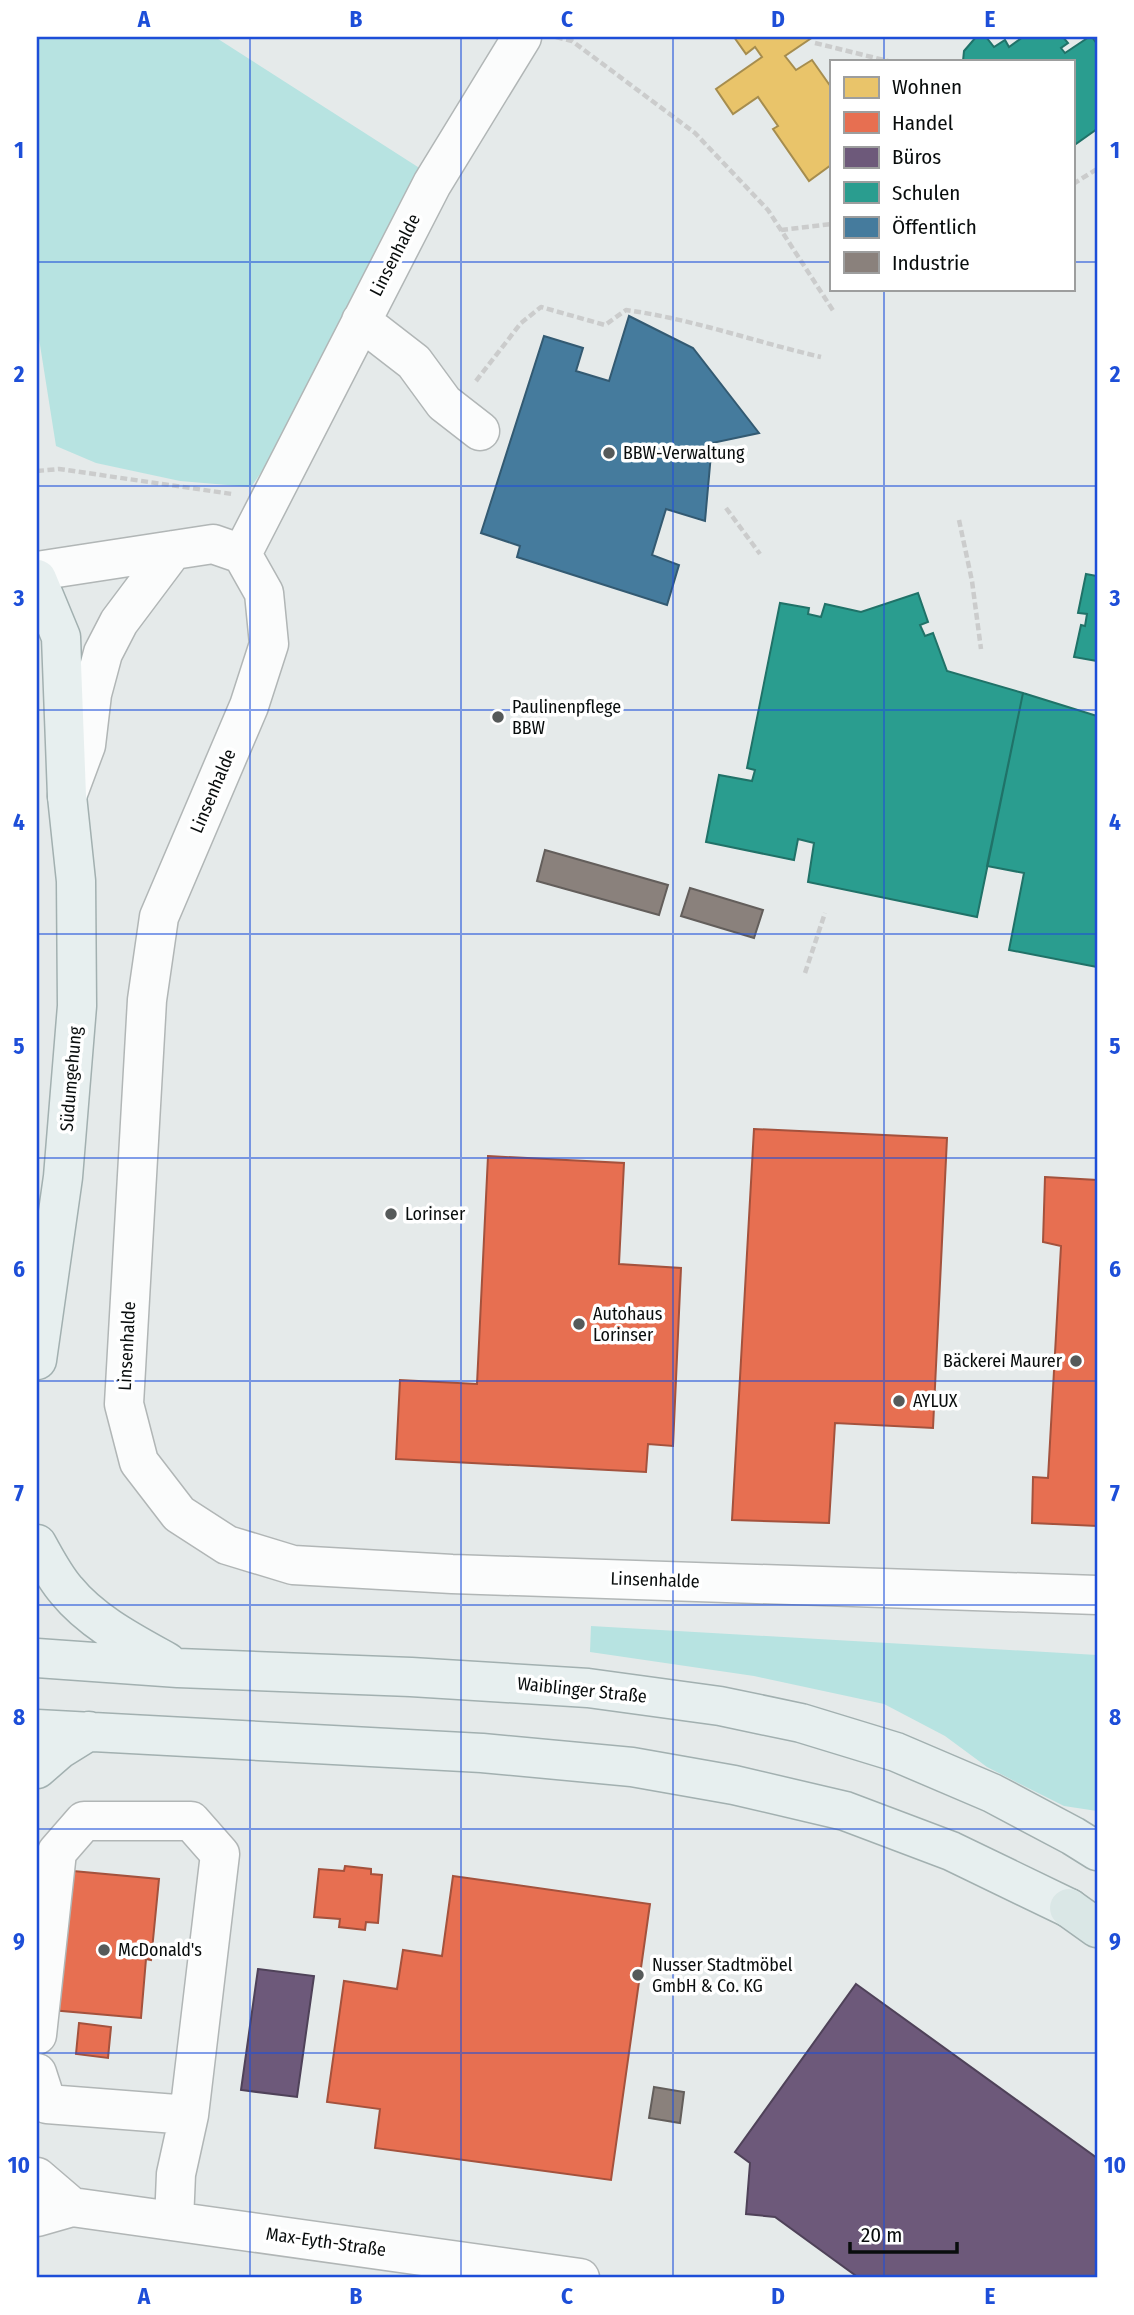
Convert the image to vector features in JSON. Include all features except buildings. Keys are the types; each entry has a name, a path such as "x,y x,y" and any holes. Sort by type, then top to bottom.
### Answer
{"main road":[{"name":"Südumgehung","path":"37,579 61,637 67,796 76,881 77,1006 63,1177 37,1360"},
{"path":"37,1544 66,1591 90,1614 118,1634 177,1668"},
{"name":"Waiblinger Straße","path":"37,1658 177,1668 411,1677 588,1688 720,1706 801,1723 896,1752 1089,1839"},
{"path":"37,1728 482,1753 632,1767 734,1785 845,1811 951,1851 1088,1914"},
{"path":"37,1769 60,1749 89,1731"}],"street":[{"name":"Linsenhalde","path":"523,37 432,184 242,554 264,593 268,644 249,706 159,917 147,1000 124,1404 139,1462 179,1514 227,1545 293,1565 452,1574 1097,1595"},
{"path":"361,321 414,362 444,403 467,421"},
{"path":"37,571 213,544 242,554"},
{"name":"Südumgehung","path":"67,796 86,745 92,694 103,653 118,622 173,550"},
{"path":"37,2035 57,1852 84,1821 191,1821 220,1854 189,2115 176,2174 174,2221"},
{"path":"37,2073 47,2104 189,2115"},
{"name":"Max-Eyth-Straße","path":"37,2177 54,2212 174,2221 580,2278"}],"path":[{"path":"556,37 572,41 695,133 768,210 834,313"},
{"path":"814,43 884,60"},
{"path":"1074,183 1097,169"},
{"path":"781,230 830,223"},
{"path":"467,421 521,323 541,307 605,325 626,310 666,315 763,344 821,357"},
{"path":"37,471 59,469 241,496 265,508"},
{"path":"726,508 760,554"},
{"path":"959,520 972,581 981,649"},
{"path":"805,973 825,913"}],"shaded area":[{"path":"37,37 215,37 421,169 267,464 251,487 180,481 96,463 56,446 37,326"},
{"path":"591,1626 1097,1655 1097,1811 1064,1806 1024,1786 987,1767 945,1736 884,1704 754,1676 590,1652"}],"place":[{"name":"BBW-Verwaltung","path":"609,453"},
{"name":"Paulinenpflege BBW","path":"498,717"},
{"name":"Lorinser","path":"391,1214"},
{"name":"Autohaus Lorinser","path":"579,1324"},
{"name":"Bäckerei Maurer","path":"1076,1361"},
{"name":"AYLUX","path":"899,1401"},
{"name":"McDonald's","path":"104,1950"},
{"name":"Nusser Stadtmöbel GmbH & Co. KG","path":"638,1975"}]}
